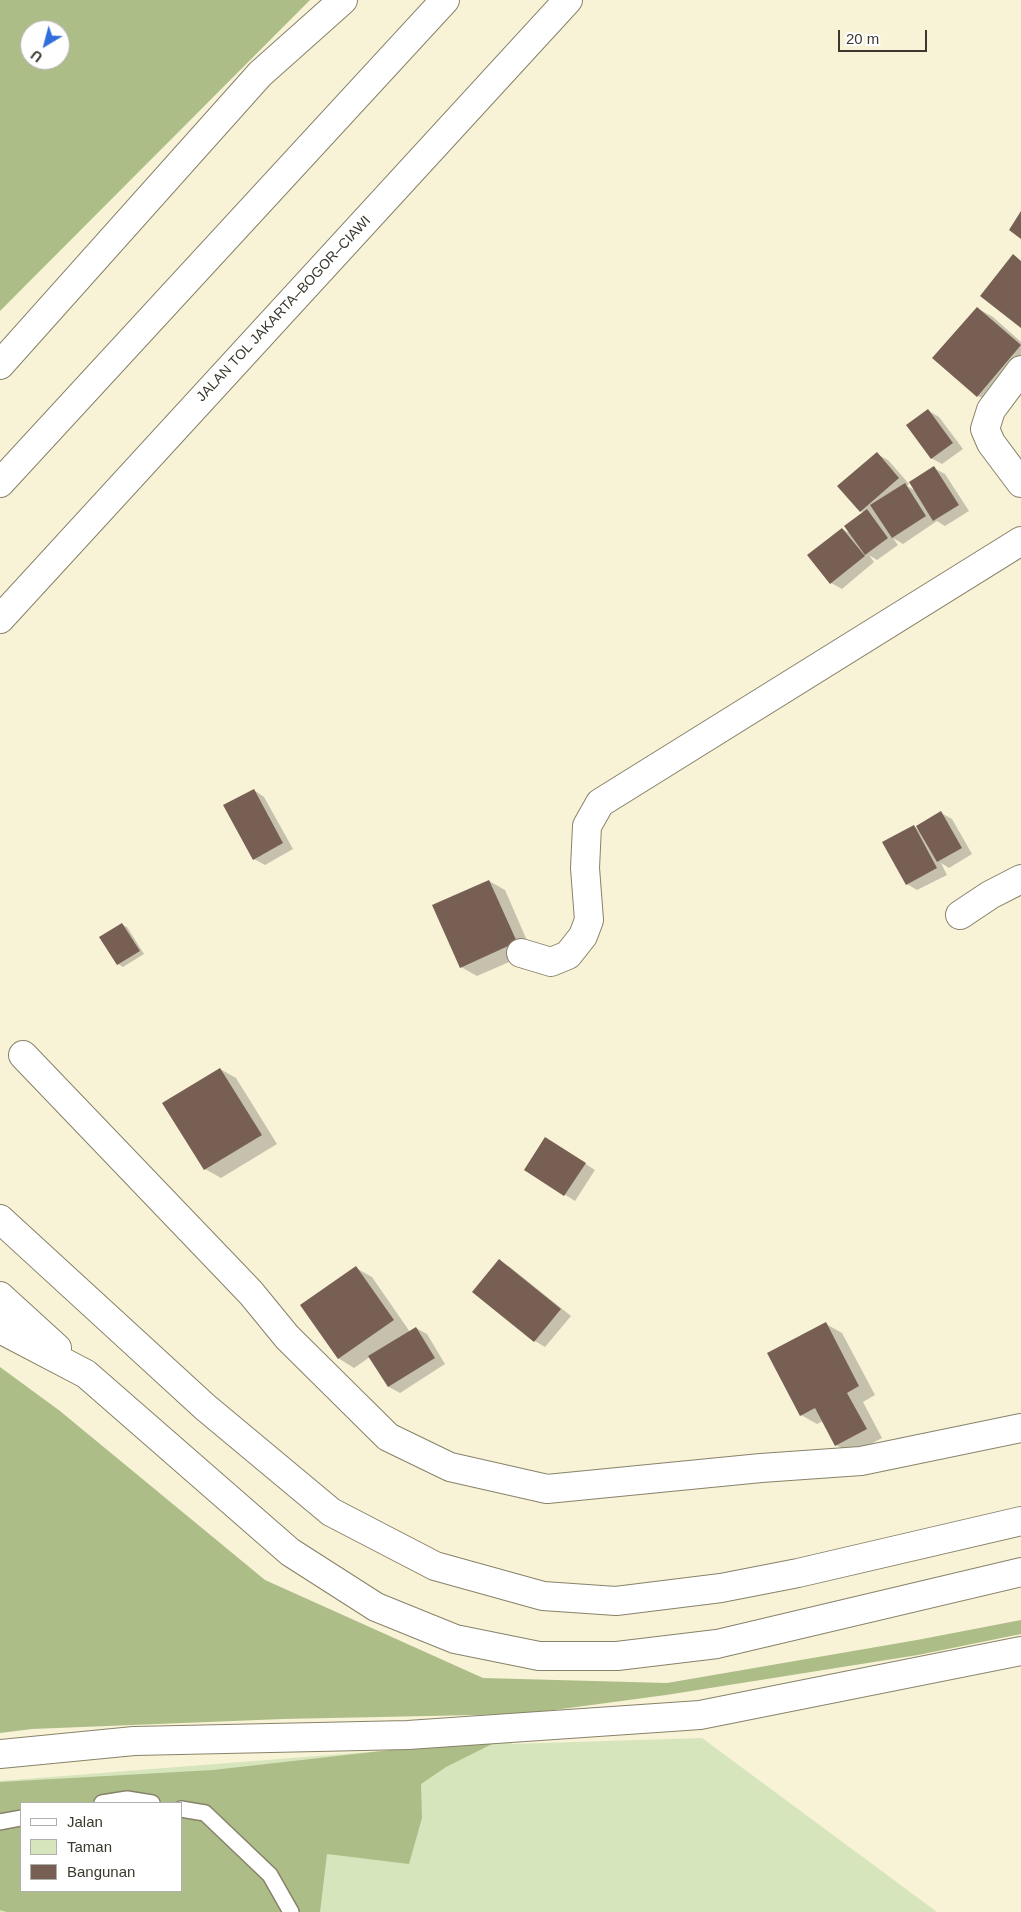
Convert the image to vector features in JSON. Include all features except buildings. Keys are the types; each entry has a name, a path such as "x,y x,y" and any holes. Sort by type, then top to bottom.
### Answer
{"main road":[{"path":"0,366 260,74 343,0"},
{"path":"0,483 444,0"},
{"name":"JALAN TOL JAKARTA–BOGOR–CIAWI","path":"0,619 568,0"},
{"path":"1021,370 991,410 985,429 991,443 1021,484"},
{"path":"521,953 551,962 568,955 583,936 589,920 585,868 587,826 600,803 1021,541"},
{"path":"960,915 990,894 1021,879"},
{"path":"23,1055 251,1293 287,1337 388,1437 450,1466 546,1488 761,1468 861,1461 1021,1428"},
{"path":"0,1220 205,1407 331,1512 434,1566 543,1596 616,1601 731,1586 798,1573 1021,1521"},
{"path":"0,1296 86,1374 290,1552 376,1606 456,1639 539,1656 617,1656 717,1644 1021,1572"},
{"path":"0,1329 86,1374"},
{"path":"0,1754 134,1741 408,1735 700,1715 1021,1650"}],"lane":[{"path":"108,1802 127,1799 146,1802"},
{"path":"182,1808 205,1813 244,1850 270,1875 291,1912"},
{"path":"0,1822 20,1818"}],"green space":[{"path":"0,0 310,0 0,311"},
{"path":"0,1367 60,1411 265,1580 483,1678 667,1683 1021,1620 1021,1634 918,1655 666,1695 524,1714 283,1719 32,1729 0,1733"},
{"path":"506,1737 512,1744 702,1738 937,1912 0,1912 0,1781 432,1747"},
{"path":"506,1737 446,1767 421,1784 422,1818 409,1864 327,1854 320,1912 7,1912 0,1910 0,1782 213,1770"}]}
